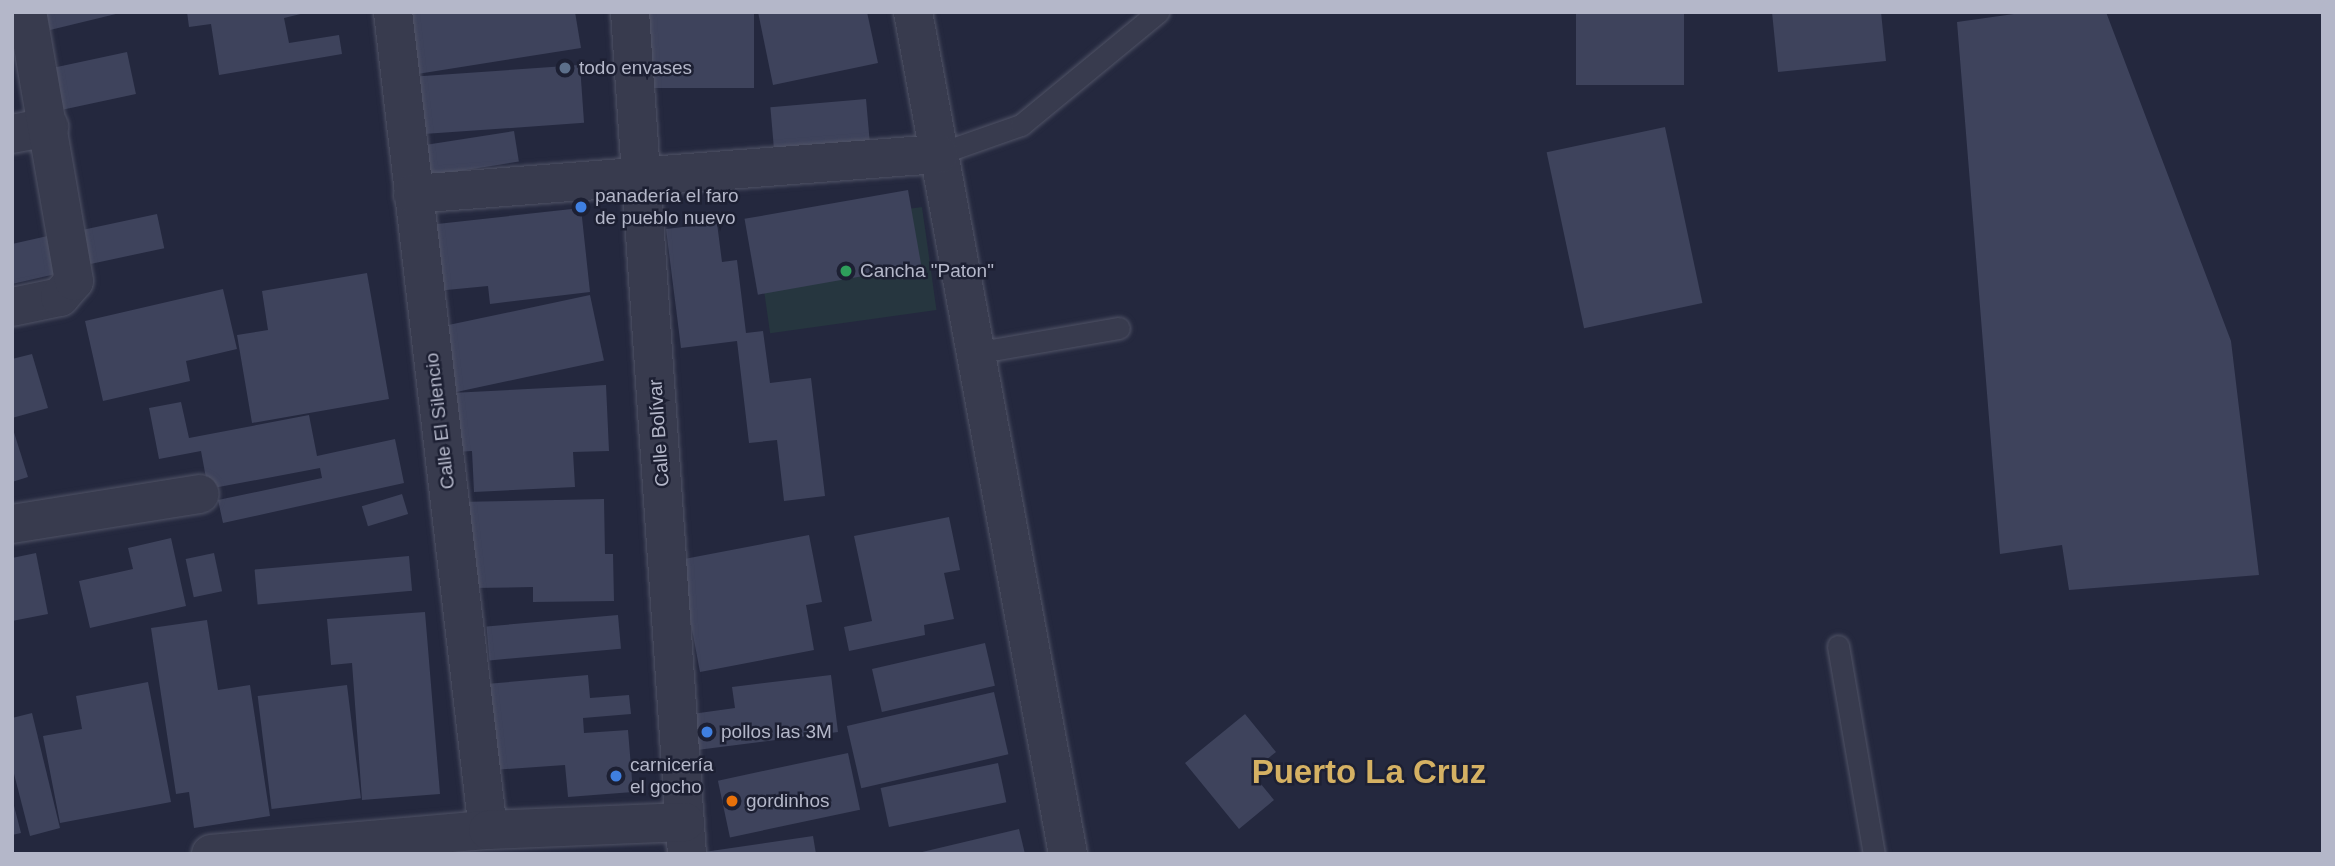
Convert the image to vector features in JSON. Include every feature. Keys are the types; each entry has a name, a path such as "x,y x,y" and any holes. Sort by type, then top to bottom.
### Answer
{"street":[{"path":"12,307 60,297 74,281 30,130 27,12"},
{"name":"Calle El Silencio","path":"393,12 488,830"},
{"name":"Calle Bolívar","path":"630,12 686,838"},
{"path":"913,12 1068,854"},
{"path":"413,194 641,173 938,154"},
{"path":"12,524 200,494"},
{"path":"211,854 488,830 686,838"}],"lane":[{"path":"938,154 1021,125 1158,12"},
{"path":"974,353 1119,328"},
{"path":"1838,646 1874,854"}],"shaded area":[{"name":"Cancha \"Paton\"","path":"922,207 936,310 770,333 756,230"}],"building":[{"path":"46,12 120,12 120,13 50,30"},
{"path":"187,12 309,12 284,18 289,43 339,35 342,54 219,75 211,24 189,27"},
{"path":"401,12 575,12 581,48 411,75"},
{"path":"647,12 754,12 754,88 647,88"},
{"path":"758,12 867,12 878,63 773,85"},
{"path":"1576,12 1684,12 1684,85 1576,85"},
{"path":"1772,12 1881,12 1886,61 1778,72"},
{"path":"2028,12 2106,12 2231,341 2259,575 2069,590 2062,545 2000,554 1957,22"},
{"path":"127,52 136,94 64,109 55,67"},
{"path":"580,65 584,123 416,135 412,77"},
{"path":"866,99 870,142 774,150 770,107"},
{"path":"1665,127 1702,303 1584,328 1547,152"},
{"path":"514,131 519,162 417,178 412,147"},
{"path":"908,190 921,266 758,295 745,219"},
{"path":"581,208 590,292 490,304 488,286 436,291 428,225"},
{"path":"157,214 164,248 87,265 80,230"},
{"path":"717,223 722,262 737,260 746,333 763,331 770,383 811,378 825,496 784,501 777,440 749,443 737,341 681,348 666,229"},
{"path":"52,235 60,273 12,284 12,244"},
{"path":"367,273 389,399 252,423 237,335 268,330 262,291"},
{"path":"223,289 237,349 186,361 190,381 103,401 85,321"},
{"path":"590,295 604,361 455,392 441,327"},
{"path":"32,354 48,408 12,418 12,359"},
{"path":"606,385 609,451 573,452 575,487 474,492 472,451 454,452 451,393"},
{"path":"181,402 189,438 309,415 317,456 395,439 404,483 223,523 218,500 322,478 320,468 208,489 201,451 159,459 149,408"},
{"path":"12,426 28,477 12,482"},
{"path":"402,494 408,514 368,526 362,506"},
{"path":"604,499 605,554 613,554 614,601 533,602 533,587 473,588 455,502"},
{"path":"949,517 960,570 944,573 954,619 924,625 925,635 849,651 844,627 872,621 854,536"},
{"path":"809,535 822,602 806,605 814,650 700,672 679,560"},
{"path":"171,538 186,606 90,628 79,581 133,569 128,548"},
{"path":"36,553 48,614 12,621 12,558"},
{"path":"214,553 222,591 194,597 186,559"},
{"path":"409,556 412,591 258,604 255,570"},
{"path":"425,612 440,794 362,800 352,663 331,665 327,619"},
{"path":"618,615 621,649 489,660 487,627"},
{"path":"207,620 218,690 250,685 270,816 194,828 189,792 176,794 151,628"},
{"path":"985,643 995,686 882,712 872,669"},
{"path":"588,675 590,698 629,695 631,714 583,718 584,733 628,730 633,792 568,797 565,765 493,770 486,684"},
{"path":"831,675 838,732 697,750 692,714 735,708 732,687"},
{"path":"148,682 171,802 60,823 43,736 82,729 76,696"},
{"path":"347,685 361,798 272,809 258,696"},
{"path":"994,692 1008,754 861,788 847,726"},
{"path":"32,713 60,828 30,836 12,766 12,718"},
{"path":"1245,714 1276,752 1251,772 1274,800 1239,829 1185,763"},
{"path":"848,753 860,810 730,837 718,781"},
{"path":"998,763 1006,802 889,827 881,788"},
{"path":"12,798 21,833 12,835"},
{"path":"1019,829 1025,854 918,854 918,853"},
{"path":"813,836 816,854 704,854 704,852"}],"place":[{"name":"todo envases","path":"565,68"},
{"name":"panadería el faro de pueblo nuevo","path":"581,207"},
{"name":"Cancha \"Paton\"","path":"846,271"},
{"name":"pollos las 3M","path":"707,732"},
{"name":"carnicería el gocho","path":"616,776"},
{"name":"gordinhos","path":"732,801"}],"district":[{"name":"Puerto La Cruz","path":"1369,772"}]}
